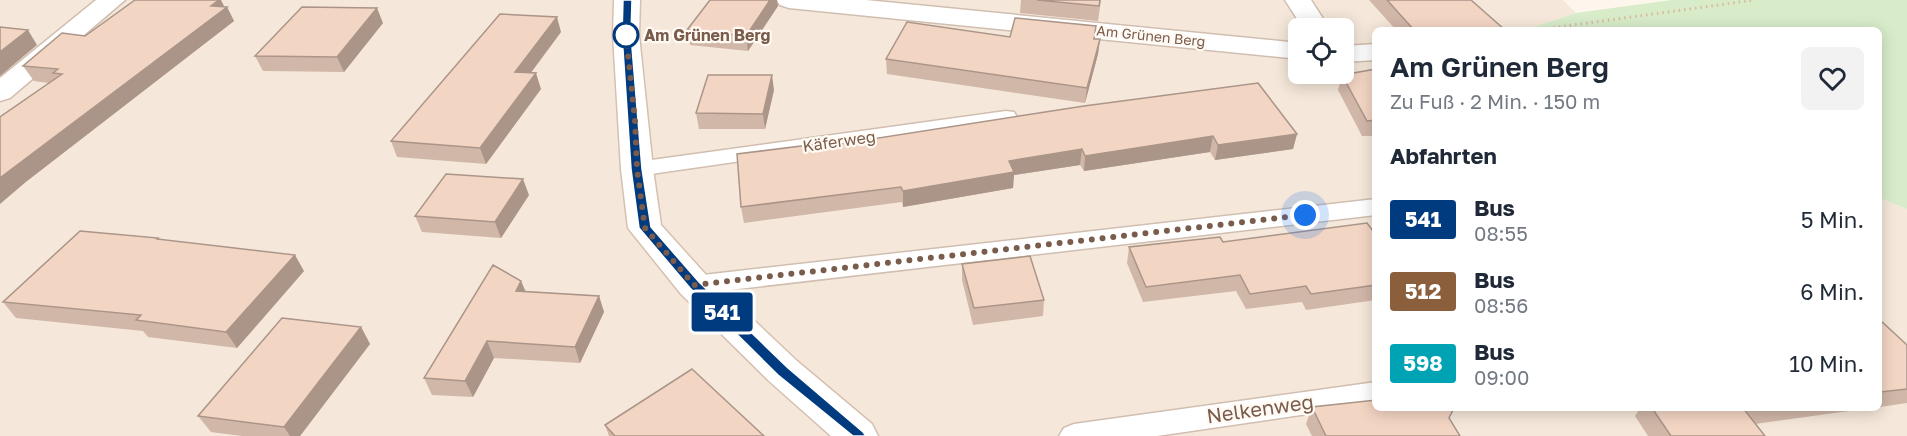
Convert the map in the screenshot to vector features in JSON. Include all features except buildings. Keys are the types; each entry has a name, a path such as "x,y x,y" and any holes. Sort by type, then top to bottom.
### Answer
{"street":[{"path":"0,92 112,0"},
{"path":"627,0 626,35 637,169 645,228 694,285 783,371 858,436"},
{"name":"Am Grünen Berg","path":"789,0 964,8 1288,50"},
{"path":"1298,0 1310,18"},
{"path":"1354,53 1372,52"}],"lane":[{"name":"Käferweg","path":"637,169 1006,117"},
{"path":"694,285 1372,207"},
{"name":"Nelkenweg","path":"1074,436 1372,394"}],"path":[{"path":"1559,27 1754,0"}],"shaded area":[{"path":"0,0 1563,0 1576,13 1534,27 1372,27 1372,411 1882,411 1882,199 1907,209 1907,436 0,436"}],"green space":[{"path":"1672,0 1907,0 1907,209 1882,199 1882,27 1534,27 1576,13"}],"bus line":[{"name":"541","path":"627,0 626,35 635,121 637,169 645,228 694,285 783,371 858,436"}],"place":[{"name":"Am Grünen Berg","path":"626,35"}],"route":[{"path":"626,35 635,121 637,169 645,228 694,285 1305,215"}]}
